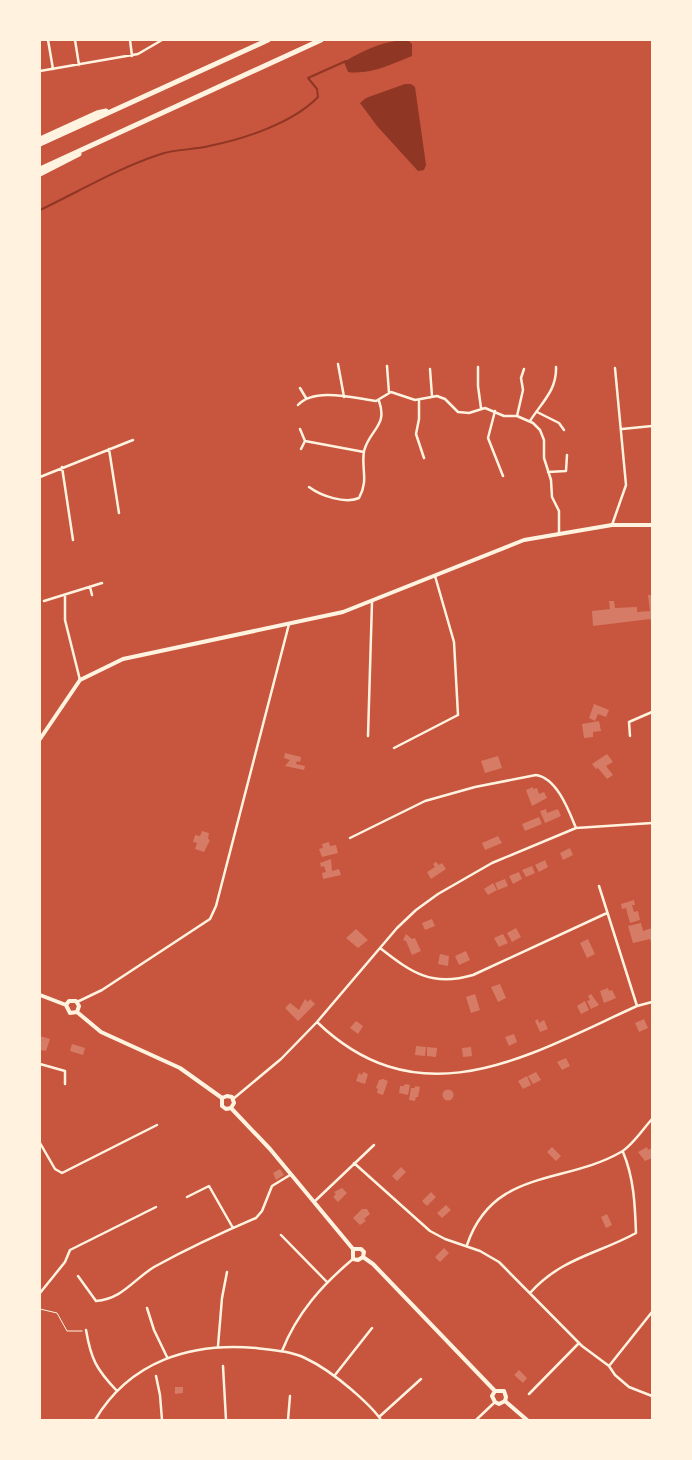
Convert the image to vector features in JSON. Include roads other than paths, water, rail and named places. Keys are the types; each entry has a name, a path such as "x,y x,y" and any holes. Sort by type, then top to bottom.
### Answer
{"highway":[{"path":"40,144 268,40"},
{"path":"40,169 321,40"},
{"path":"40,139 97,113 114,110"},
{"path":"40,174 101,141"}],"main road":[{"path":"40,739 80,680 123,660 216,638 343,612 524,540 612,526 652,525"},
{"path":"40,995 66,1005"},
{"path":"66,1005 72,1000 77,1002 79,1006 77,1012"},
{"path":"66,1005 68,1012 77,1012 102,1032 180,1068 222,1098"},
{"path":"222,1098 227,1096 233,1099 231,1108"},
{"path":"222,1098 222,1106 231,1108 315,1201 353,1250 353,1259 358,1260 363,1257"},
{"path":"353,1250 361,1249 364,1252 363,1257"},
{"path":"363,1257 380,1271 496,1391 500,1390 505,1393 505,1401"},
{"path":"496,1391 492,1396 495,1402 499,1404 505,1401"},
{"path":"505,1401 528,1420"}],"street":[{"path":"48,40 53,69"},
{"path":"75,40 79,65"},
{"path":"130,40 132,56"},
{"path":"40,72 132,56 162,40"},
{"path":"338,364 344,396"},
{"path":"387,366 389,393"},
{"path":"530,421 556,382 556,366"},
{"path":"478,367 481,408"},
{"path":"612,526 626,485 615,368"},
{"path":"430,369 432,396"},
{"path":"517,416 523,390 521,378 524,369"},
{"path":"300,388 306,398"},
{"path":"298,405 306,398 315,395 344,396 378,401 389,393 419,400 432,396 445,399 458,412 468,413 481,408 495,411 504,416 517,416 530,421 542,434 544,458 552,497 559,511 559,535"},
{"path":"419,400 416,434 424,458"},
{"path":"309,487 322,495 347,500 359,498 366,477 364,452 382,418 378,401"},
{"path":"495,411 488,438 503,476"},
{"path":"537,412 559,423 564,430"},
{"path":"622,429 652,426"},
{"path":"300,429 305,442"},
{"path":"40,476 133,440"},
{"path":"305,442 364,452"},
{"path":"301,449 305,442"},
{"path":"109,449 119,513"},
{"path":"548,472 566,471 567,455"},
{"path":"62,467 73,540"},
{"path":"394,748 458,715 454,642 435,576"},
{"path":"44,601 102,583"},
{"path":"90,587 92,595"},
{"path":"65,596 65,620 80,680"},
{"path":"368,736 372,602"},
{"path":"77,1002 109,985 210,919 216,906 289,624"},
{"path":"630,736 629,722 652,712"},
{"path":"350,838 425,802 474,787 536,775 542,776 552,784 566,804 576,828"},
{"path":"233,1099 281,1059 317,1022 380,948 416,910 459,881 492,863 576,828 652,823"},
{"path":"599,886 637,1006"},
{"path":"380,948 417,975 435,979 461,979 482,972 607,913"},
{"path":"317,1022 348,1049 372,1061 411,1071 459,1074 515,1061 637,1006 652,1002"},
{"path":"40,1064 65,1071 65,1084"},
{"path":"467,1245 480,1219 490,1207 511,1189 542,1178 577,1171 623,1152 652,1119"},
{"path":"40,1142 56,1169 62,1174 157,1125"},
{"path":"315,1201 374,1146"},
{"path":"530,1293 541,1280 557,1268 636,1233 635,1199 630,1168 623,1152"},
{"path":"354,1163 430,1231 445,1239 467,1245 499,1262 579,1343 609,1366 614,1375 629,1387 652,1396"},
{"path":"78,1276 96,1301 108,1300 129,1288 137,1278 154,1268 256,1218 262,1211 272,1186 292,1174"},
{"path":"187,1196 209,1186 233,1228"},
{"path":"40,1293 65,1262 70,1250 156,1207"},
{"path":"281,1235 327,1282"},
{"path":"282,1351 303,1311 327,1282 353,1259"},
{"path":"218,1346 222,1298 227,1272"},
{"path":"147,1308 166,1357"},
{"path":"609,1366 652,1312"},
{"path":"335,1375 372,1328"},
{"path":"86,1330 89,1348 98,1371 117,1391"},
{"path":"529,1394 579,1343"},
{"path":"95,1420 117,1391 136,1375 166,1357 218,1346 282,1351 304,1357 335,1375 382,1420"},
{"path":"222,1366 226,1420"},
{"path":"156,1376 162,1420"},
{"path":"379,1416 421,1379"},
{"path":"288,1420 290,1396"},
{"path":"476,1420 495,1402"}],"waterway":[{"path":"40,210 114,173 145,160 167,152 223,143 267,129 282,122 308,106 318,97 317,89 308,78 346,61"}]}
